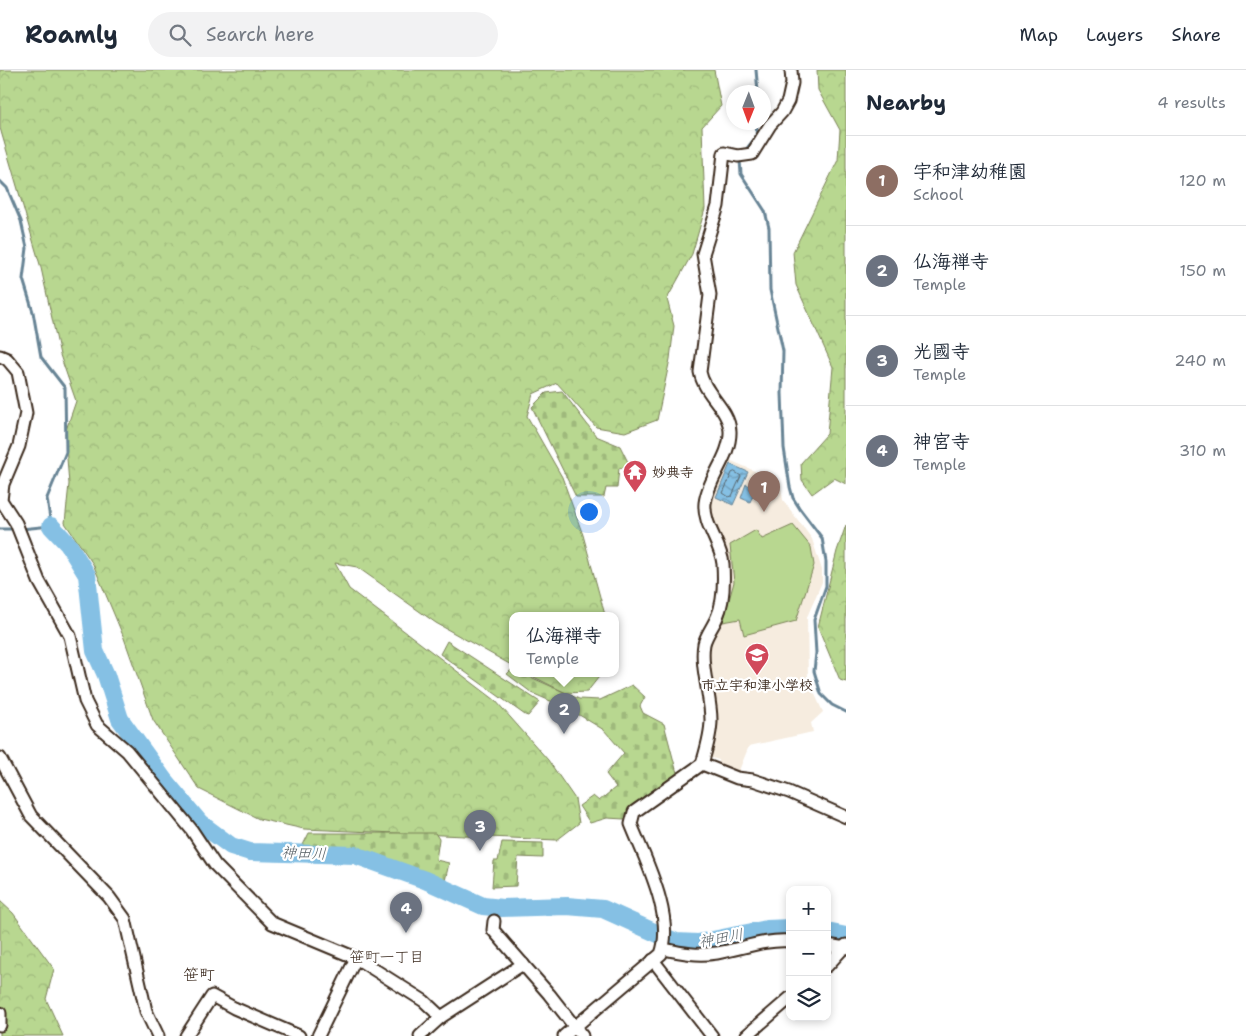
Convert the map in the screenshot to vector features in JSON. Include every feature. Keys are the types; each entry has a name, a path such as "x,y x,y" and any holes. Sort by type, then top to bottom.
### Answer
{"street":[{"path":"564,1036 579,1031 662,954 664,946 664,917 631,824 634,812 702,764 711,720 704,644 719,614 723,582 722,562 706,520 705,503 710,485 728,444 730,433 725,416 702,383 701,378 710,295 703,254 718,206 724,153 742,156 752,154 770,125 782,112 788,100 792,83 791,70"},
{"path":"0,356 8,359 18,372 26,413 19,446 3,484 1,500 16,523 39,581 70,636 85,701 97,725 127,751 191,829 215,865 272,923 307,940 356,958 424,1001 441,1017"},
{"path":"0,758 31,816 109,897 125,919 146,1011 158,1036"},
{"path":"702,764 736,778 753,780 789,792 846,817"},
{"path":"494,921 493,930 579,1031"},
{"path":"664,946 688,954 707,954 756,943 786,941"},
{"path":"831,945 846,947"},
{"path":"831,962 846,947"},
{"path":"318,1036 356,958"},
{"path":"654,960 712,1036"},
{"path":"420,1036 441,1017 523,964"},
{"path":"186,1036 212,996 242,1012 299,1036"},
{"path":"746,1036 786,1001"},
{"path":"0,1013 0,1025"}],"shaded area":[{"path":"725,458 780,482 783,500 812,539 822,570 822,582 807,617 808,679 823,712 811,723 813,732 749,746 738,773 718,766 719,760 708,757 717,732 717,708 708,649 724,611 729,580 727,560 709,518 708,502"}],"green space":[{"path":"0,70 714,70 721,106 702,127 705,209 692,254 667,299 674,326 670,359 657,420 625,432 596,427 557,383 533,394 527,416 562,477 583,535 604,612 509,612 509,664 436,623 357,567 335,563 349,589 495,700 548,760 575,799 579,823 557,840 304,829 259,819 199,789 153,720 124,638 93,564 65,523 69,484 65,433 76,401 60,355 41,268 0,128"},
{"path":"817,70 846,70 846,484 834,478 812,494 802,480 801,463 827,434 833,367 796,285 793,252 838,160 840,130 818,90"},
{"path":"562,391 596,436 620,446 630,466 619,468 617,488 606,488 604,497 576,497 532,407 546,393"},
{"path":"793,525 811,547 814,565 796,621 744,635 740,619 723,622 734,582 730,545 756,530 762,539"},
{"path":"846,525 846,682 840,680 818,627 837,551"},
{"path":"447,641 540,702 528,716 525,715 440,654"},
{"path":"511,677 531,677 579,699 600,700 632,685 645,697 640,706 643,713 664,724 678,777 624,819 607,818 590,823 579,806 593,796 599,801 616,787 606,774 624,753 604,730 571,710 532,693"},
{"path":"534,677 599,677 587,692 566,693"},
{"path":"309,833 435,833 439,839 436,860 449,863 445,881 376,854 303,845"},
{"path":"502,842 543,843 543,858 518,857 516,886 492,887 494,861 498,861"},
{"path":"0,901 13,913 54,969 46,999 63,1036 0,1036"}],"water":[{"path":"730,464 748,472 733,505 716,497"},
{"path":"746,484 756,489 750,502 741,498"}],"waterway":[{"path":"756,70 757,85"},
{"path":"744,152 756,137 756,130"},
{"path":"740,160 741,174 765,211 769,228 770,290 783,351 784,448 790,487 793,498 822,538 826,562 826,586 814,620 816,653 814,671 821,694 832,705 846,712"},
{"path":"0,181 7,188 21,221 27,248 23,279 33,312 41,357 65,388 66,452 47,498 51,526 21,529"},
{"name":"神田川","path":"51,526 68,544 87,575 95,651 106,675 120,719 164,780 200,823 231,846 250,852 355,855 425,880 483,906 502,908 567,906 603,909 676,942 698,943 767,929 786,928"},
{"name":"神田川","path":"0,529 14,529"},
{"name":"神田川","path":"831,933 846,936"}],"place":[{"name":"妙典寺","path":"635,493"},
{"name":"宇和津幼稚園","path":"764,512"},
{"name":"市立宇和津小学校","path":"757,676"},
{"name":"仏海禅寺","path":"564,734"},
{"name":"光國寺","path":"480,851"},
{"name":"神宮寺","path":"406,933"}],"district":[{"name":"笹町一丁目","path":"387,957"},
{"name":"笹町","path":"199,974"}]}
